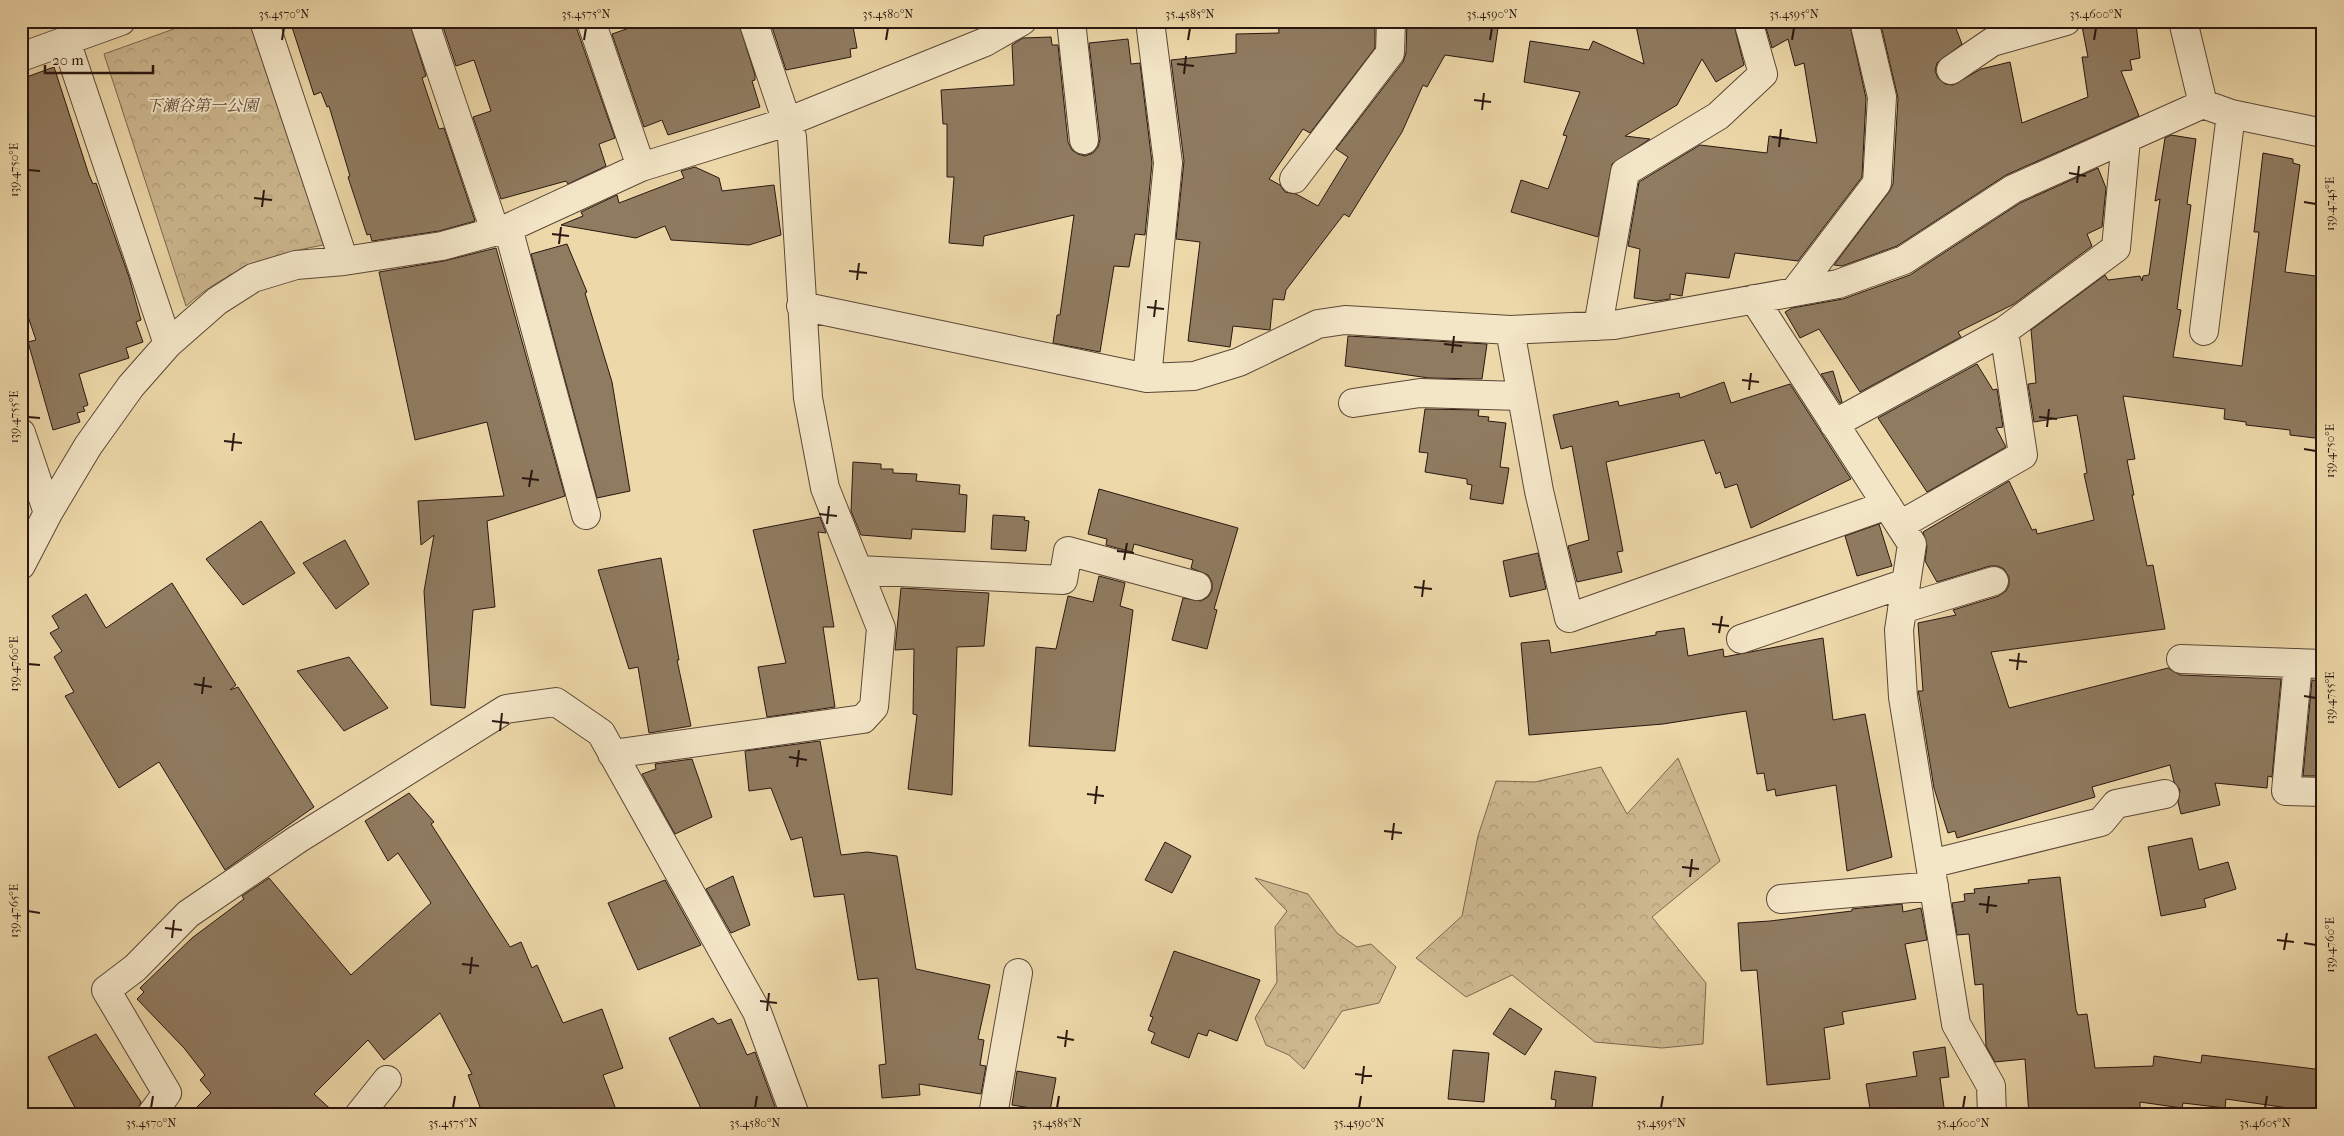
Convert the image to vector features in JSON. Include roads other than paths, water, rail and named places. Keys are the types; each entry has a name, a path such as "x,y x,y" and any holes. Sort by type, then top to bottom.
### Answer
{"street":[{"path":"21,57 121,21"},
{"path":"264,21 344,260"},
{"path":"424,21 502,230 586,515"},
{"path":"591,21 641,167"},
{"path":"612,754 863,719 874,707 881,628 825,488 808,398 792,137 753,21"},
{"path":"21,565 48,513 88,446 131,386 168,344 217,301 253,278 296,264 344,260 442,246 502,230 641,167 787,122 985,42 1022,21"},
{"path":"1071,21 1084,140"},
{"path":"1147,378 1168,163 1150,21"},
{"path":"1294,179 1390,53 1391,21"},
{"path":"1598,326 1625,172 1718,116 1763,74 1748,21"},
{"path":"1795,292 1877,184 1882,97 1864,21"},
{"path":"1951,70 1992,42 2066,21"},
{"path":"2183,21 2204,104"},
{"path":"66,41 168,344"},
{"path":"801,306 1147,378 1194,376 1239,362 1318,324 1345,320 1510,330 1598,326 1838,284 1904,260 2013,189 2204,104 2231,114 2323,134"},
{"path":"2204,331 2231,114"},
{"path":"1834,424 2004,331 2116,248 2126,139"},
{"path":"1754,299 1912,544 1899,630 1903,697 1956,1024 1990,1086 1992,1115"},
{"path":"1510,330 1520,396 1539,491 1569,618 1894,515 2023,455 2004,331"},
{"path":"1353,403 1420,393 1520,396"},
{"path":"21,433 48,513"},
{"path":"858,570 1063,580 1068,552 1197,586"},
{"path":"1741,639 1904,596 1994,581"},
{"path":"2181,659 2310,663 2286,791 2323,792"},
{"path":"151,1115 167,1093 106,990 135,968 188,914 298,839 506,709 556,702 601,733 757,1012 795,1115"},
{"path":"1781,900 1932,875 2101,822 2116,804 2165,794"},
{"path":"993,1115 1018,973"},
{"path":"358,1115 387,1080"}],"park label":[{"name":"下瀬谷第一公園","path":"202,105"}]}
